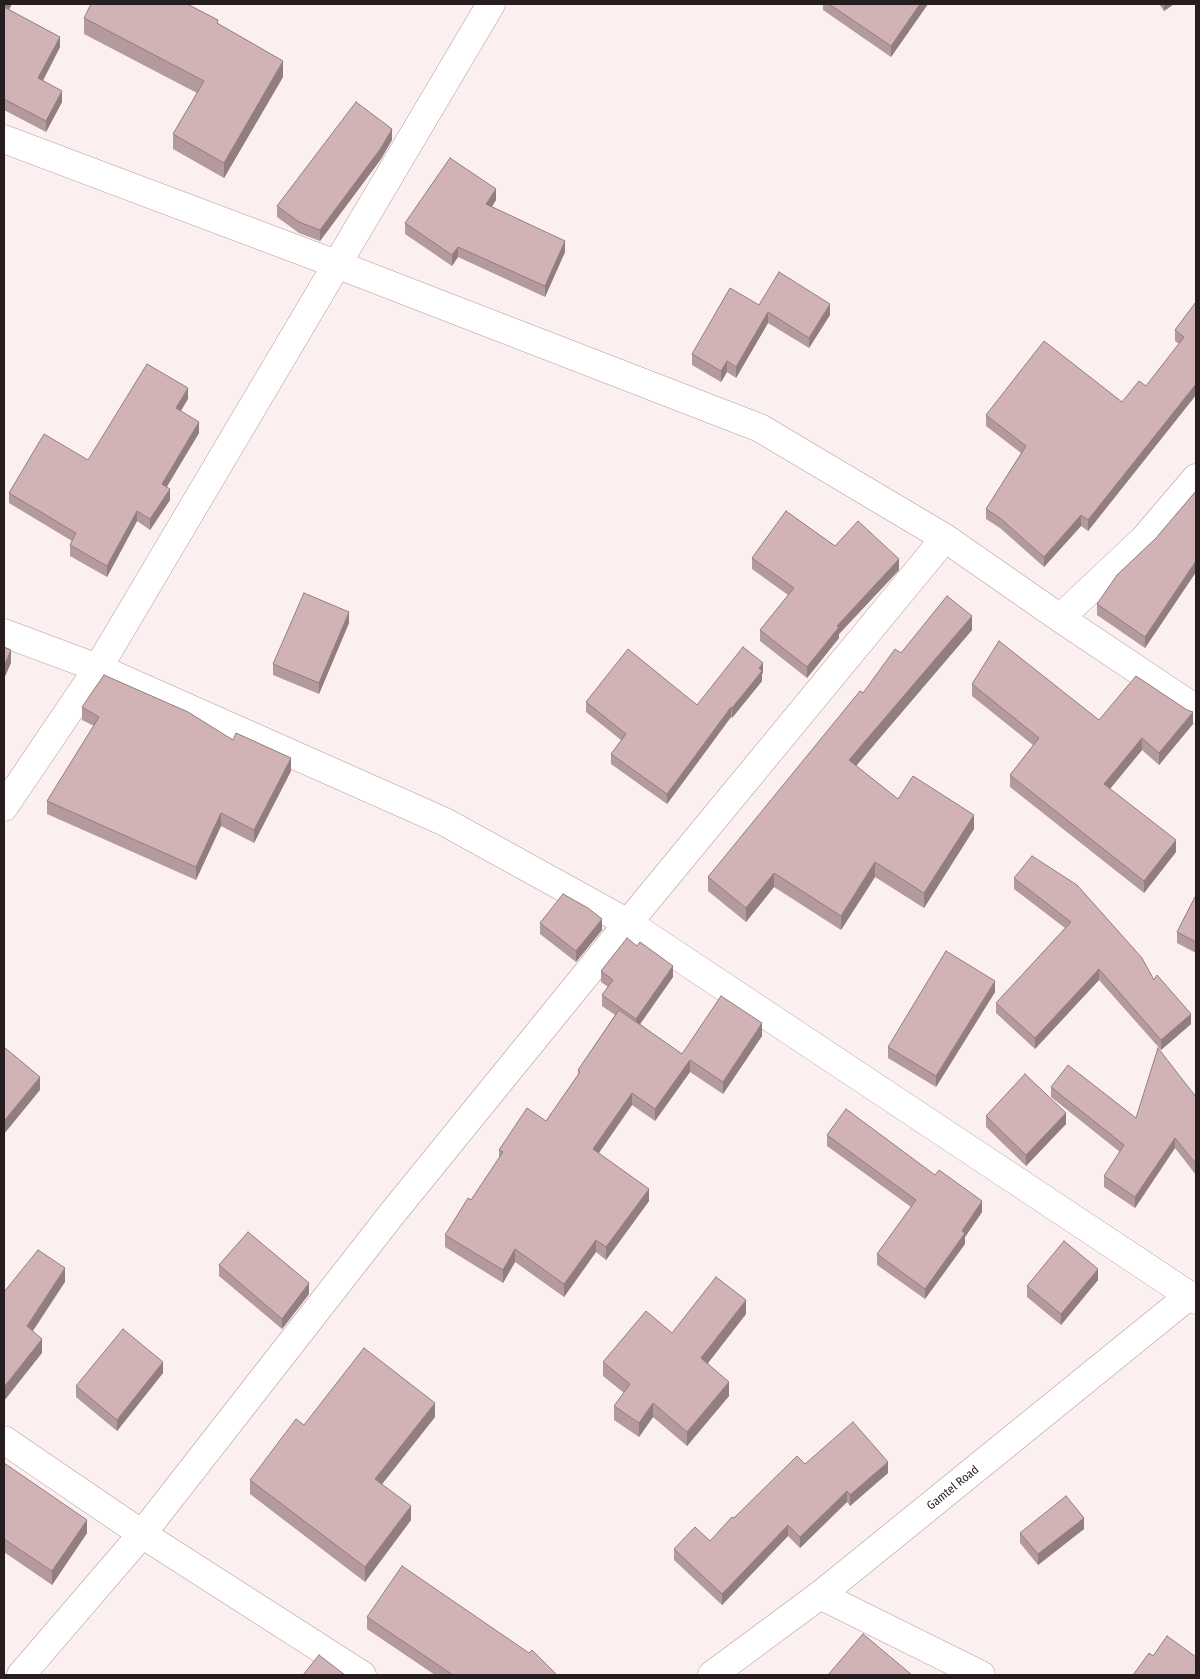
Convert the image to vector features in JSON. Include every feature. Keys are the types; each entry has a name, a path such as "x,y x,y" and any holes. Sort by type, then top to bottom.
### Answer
{"street":[{"path":"4,807 98,668 491,4"},
{"path":"4,139 336,264 760,428 945,538 1196,709"},
{"path":"1060,618 1144,539 1196,478"},
{"path":"21,1675 142,1534 391,1215 628,923 945,538"},
{"path":"4,633 98,668 445,822 628,923 1194,1295"},
{"name":"Gamtel Road","path":"712,1675 820,1595 1194,1295"},
{"path":"4,1440 142,1534 362,1675"},
{"path":"820,1595 981,1675"}],"building":[{"path":"91,4 187,4 218,20 217,23 283,61 224,163 173,134 204,81 84,18"},
{"path":"829,4 920,4 891,46"},
{"path":"4,7 60,37 38,78 62,91 46,121 4,99"},
{"path":"356,102 392,129 381,148 320,230 299,222 277,206"},
{"path":"450,158 496,189 486,204 565,241 545,286 458,247 452,255 405,223"},
{"path":"779,272 830,304 809,338 768,312 736,367 727,361 721,371 692,354 730,288 759,305"},
{"path":"1196,302 1196,384 1088,520 1081,515 1044,557 1000,518 986,509 1026,446 986,415 1044,341 1122,402 1139,381 1146,386 1184,337 1175,330"},
{"path":"147,364 188,388 176,408 199,422 162,484 170,489 150,519 137,511 107,566 70,545 76,533 9,493 44,434 88,460"},
{"path":"1196,491 1196,561 1145,637 1097,604 1117,575 1156,538"},
{"path":"786,511 835,546 858,521 899,559 837,626 839,627 807,667 760,630 794,588 752,558"},
{"path":"304,593 349,612 319,683 273,664"},
{"path":"947,596 972,616 849,760 898,799 913,776 974,815 924,893 875,862 841,916 774,873 746,908 708,877 860,691 863,693 895,649 901,653"},
{"path":"999,641 1099,720 1136,676 1187,710 1193,712 1159,753 1142,738 1104,784 1176,840 1144,881 1010,775 1039,738 972,684"},
{"path":"4,647 11,650 4,666"},
{"path":"743,647 763,663 759,668 762,671 731,707 667,794 611,754 626,734 586,702 628,649 697,705"},
{"path":"104,675 188,712 233,740 236,733 291,758 254,830 221,813 196,867 47,801 99,717 82,707"},
{"path":"1032,856 1077,885 1142,958 1154,980 1157,975 1191,1014 1161,1040 1099,969 1035,1038 996,1003 1071,922 1014,878"},
{"path":"563,894 588,908 602,919 576,951 540,923"},
{"path":"1196,895 1196,942 1177,932"},
{"path":"627,938 637,946 640,942 673,966 636,1019 602,995 613,980 601,971"},
{"path":"946,951 995,981 936,1076 888,1047"},
{"path":"721,996 762,1023 723,1082 690,1060 655,1109 632,1093 593,1149 649,1189 606,1247 596,1240 564,1284 515,1249 503,1270 445,1235 468,1198 471,1200 503,1152 499,1150 527,1108 546,1121 619,1010 682,1054"},
{"path":"4,1047 40,1077 4,1121"},
{"path":"1158,1048 1196,1097 1196,1164 1175,1138 1135,1197 1104,1176 1124,1145 1051,1087 1068,1065 1136,1118"},
{"path":"1025,1074 1066,1113 1026,1155 986,1116"},
{"path":"846,1109 935,1175 939,1170 982,1201 962,1231 965,1233 925,1289 877,1254 916,1200 827,1135"},
{"path":"248,1232 309,1283 282,1319 219,1265"},
{"path":"1064,1241 1098,1269 1061,1314 1027,1286"},
{"path":"38,1250 65,1268 27,1326 42,1339 4,1387 4,1292"},
{"path":"716,1277 746,1300 701,1358 729,1382 687,1432 653,1403 639,1423 614,1406 630,1384 603,1362 646,1311 672,1333"},
{"path":"123,1329 163,1362 117,1420 76,1386"},
{"path":"364,1348 435,1403 375,1479 411,1506 365,1567 250,1480 296,1419 304,1425"},
{"path":"853,1422 888,1462 850,1495 847,1491 800,1537 788,1525 722,1594 674,1549 695,1527 710,1541 732,1517 734,1518 797,1456 805,1464"},
{"path":"4,1463 87,1520 52,1571 4,1539"},
{"path":"1066,1496 1084,1518 1038,1554 1020,1533"},
{"path":"402,1566 529,1653 532,1650 557,1675 453,1675 367,1617"},
{"path":"863,1634 912,1675 828,1675"},
{"path":"1167,1636 1196,1657 1196,1675 1133,1675 1149,1653 1153,1656"},
{"path":"319,1655 345,1675 303,1675"}]}
